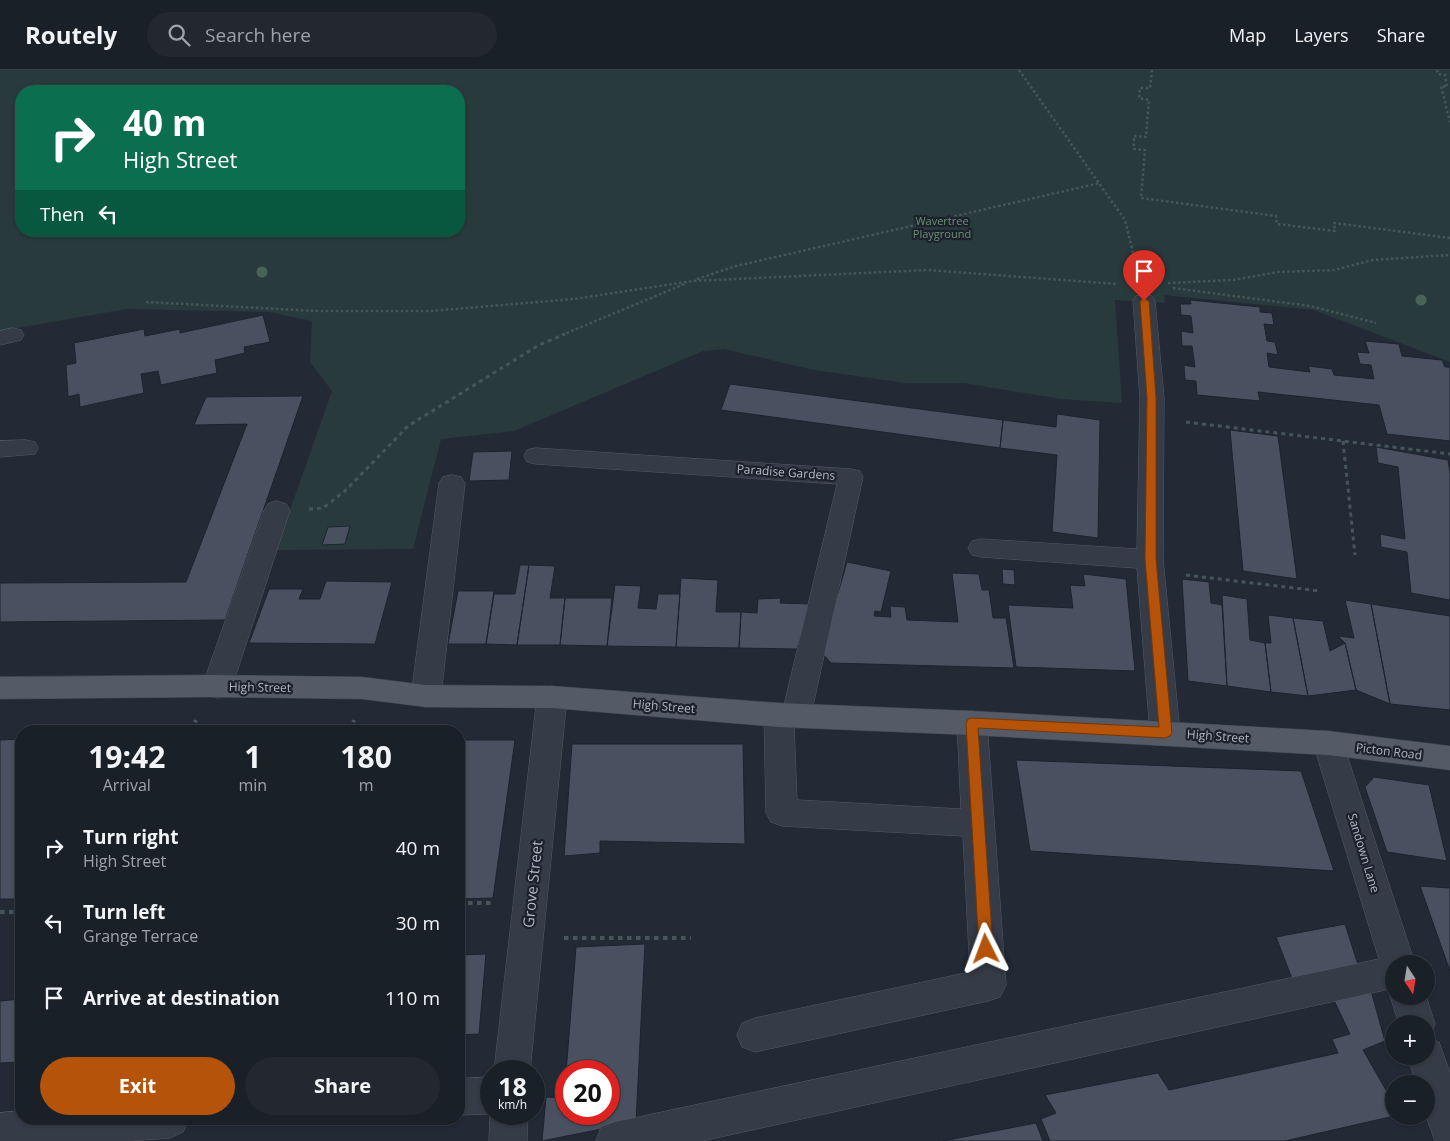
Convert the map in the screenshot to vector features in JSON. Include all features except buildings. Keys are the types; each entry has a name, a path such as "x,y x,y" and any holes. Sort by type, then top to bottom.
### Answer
{"main road":[{"name":"High Street","path":"0,688 362,688 426,696 552,697 788,715 1165,733 1328,743"},
{"name":"Picton Road","path":"1328,743 1450,758"}],"street":[{"path":"1142,292 1152,398 1151,565 1165,733"},
{"path":"0,449 26,448"},
{"name":"Paradise Gardens","path":"536,456 851,477 788,715"},
{"path":"426,696 452,483"},
{"path":"217,687 277,510"},
{"path":"981,548 1151,565"},
{"name":"Grove Street","path":"513,1060 552,697"},
{"path":"788,715 782,813 979,823"},
{"path":"755,1035 988,985 972,723"},
{"name":"Sandown Lane","path":"1328,743 1395,955"},
{"path":"615,1141 1385,974"},
{"path":"1429,1065 1450,1132"},
{"path":"465,1097 480,1096"},
{"path":"0,1132 92,1125"},
{"path":"508,1141 509,1125"}],"path":[{"path":"1019,70 1100,182 1125,220 1142,292"},
{"path":"1152,70 1150,88 1140,88 1139,98 1149,100 1146,137 1134,136 1134,149 1145,150 1141,198 1276,216 1277,224 1335,231 1334,224 1450,238"},
{"path":"1437,70 1438,74 1445,75 1447,87 1441,86 1450,122"},
{"path":"277,510 323,508 346,490 408,426 539,345 693,281 736,266 1100,182"},
{"path":"1142,292 1278,272 1334,270 1373,260 1450,255"},
{"path":"146,302 316,311 431,310 574,298 650,289 693,281 928,270 1107,284 1142,292 1310,306 1376,323"},
{"path":"1151,418 1450,454"},
{"path":"1343,441 1355,555"},
{"path":"1151,565 1319,591"},
{"path":"0,912 15,912"},
{"path":"527,938 691,938"}],"green space":[{"name":"Wavertree Playground","path":"0,70 1450,70 1450,362 1314,310 1164,295 1165,303 1115,300 1122,403 1061,399 964,383 906,383 814,370 724,349 703,351 514,431 441,439 413,549 276,550 332,391 310,362 312,321 269,312 126,309 0,331"}],"route":[{"path":"986,949 972,723 1165,733 1150,559 1152,398 1144,301"}]}
